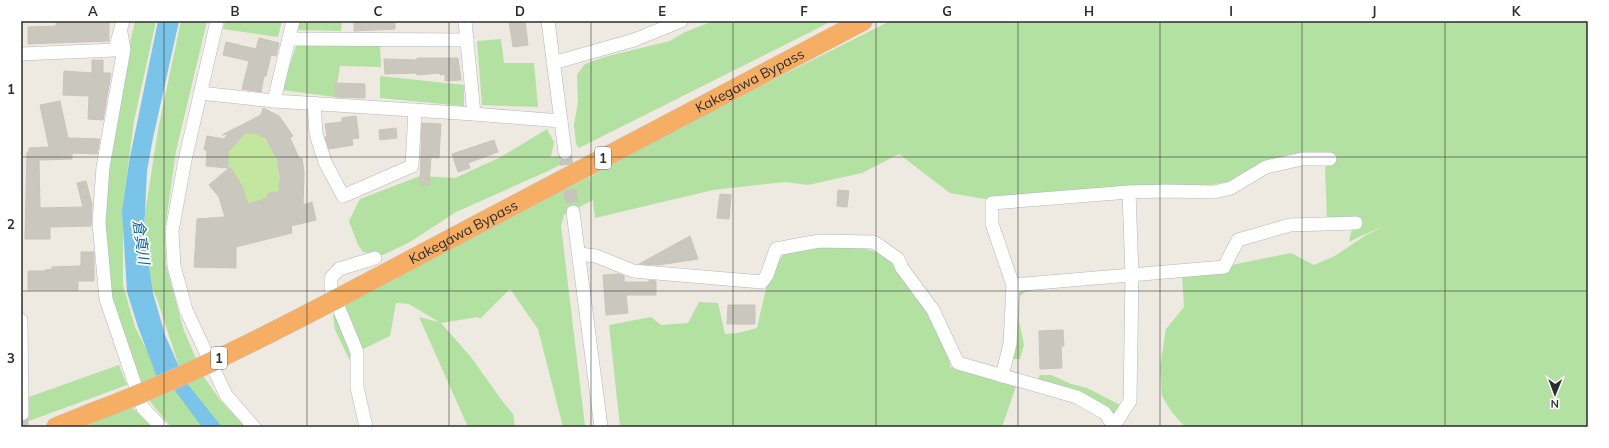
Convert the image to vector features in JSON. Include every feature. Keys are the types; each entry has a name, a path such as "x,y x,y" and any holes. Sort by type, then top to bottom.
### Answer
{"highway":[{"name":"Kakegawa Bypass","path":"56,427 139,395 272,333 863,21"}],"street":[{"path":"217,21 185,160 172,231 174,266 186,310 226,395 254,427"},
{"path":"274,101 293,21"},
{"path":"465,21 474,114"},
{"path":"548,21 565,152"},
{"path":"553,63 634,40 681,21"},
{"path":"21,54 115,50 122,27"},
{"path":"122,27 124,49 103,167 99,223 106,299 143,408 162,427"},
{"path":"289,38 467,40"},
{"path":"200,93 274,101 561,121"},
{"path":"314,104 316,134 325,162 343,196 412,166 415,110"},
{"path":"1002,376 1010,344 1013,285 992,224 992,203 1129,192 1214,192 1231,188 1266,168 1302,159 1330,159"},
{"path":"579,254 596,256 633,271 762,282 767,275 776,249 819,241 874,242 898,259 902,268 932,310 958,363 1077,397 1104,413 1113,426 1130,401 1132,275 1129,192"},
{"path":"573,212 601,427"},
{"path":"1013,285 1224,267 1238,240 1290,225 1356,222"},
{"path":"366,427 357,386 357,352 331,288 331,278 339,269 375,258"},
{"path":"21,320 22,414"}],"green space":[{"path":"135,21 156,21 134,121 123,204 123,285 135,327 160,376 141,385 113,305 102,221 121,84"},
{"path":"181,21 207,21 176,151 165,229 166,265 184,331 204,377 220,400 246,427 171,427 148,399 179,366 152,288 144,232 145,213 158,130"},
{"path":"225,21 282,21 278,37 223,29"},
{"path":"300,21 342,21 341,31 298,30"},
{"path":"713,21 832,21 579,148 576,144 574,125 578,102 577,75 585,64 604,57 670,41 683,33"},
{"path":"890,21 1588,21 1588,427 1185,427 1171,411 1162,396 1160,367 1166,329 1184,307 1182,275 1291,253 1314,265 1335,256 1366,235 1386,225 1349,242 1353,223 1327,218 1325,167 1334,161 1334,156 1228,182 1196,187 1030,200 985,199 950,193 899,154 862,173 808,185 785,182 713,190 595,218 593,200 564,215 561,226 585,426 563,427 538,329 510,289 480,319 478,317 441,323 470,356 513,414 515,427 468,427 419,317 439,322 409,304 396,303 390,336 363,349 351,363 335,330 333,315 351,301 589,177 591,184 590,177 627,156 702,116"},
{"path":"501,39 504,63 534,63 538,107 482,105 477,41"},
{"path":"296,46 380,46 381,67 340,66 335,97 282,90"},
{"path":"380,76 464,85 464,106 380,98"},
{"path":"547,129 554,142 551,157 564,156 564,163 456,212 410,242 383,255 363,252 358,245 349,221 360,199 420,176 455,178 501,157"},
{"path":"253,131 267,142 275,156 279,173 279,192 265,199 248,204 242,186 228,165 228,142 233,146 241,138 237,134"},
{"path":"845,242 898,259 951,351 950,367 1018,380 1002,427 620,427 609,325 651,317 661,325 688,323 699,302 718,303 725,334 738,333 757,328 767,284 787,247"},
{"path":"1014,288 1037,289 1025,292 1020,296 1019,320 1024,345 1020,359 1009,359"},
{"path":"119,365 127,385 29,421 26,398"},
{"path":"1040,375 1051,375 1071,384 1087,388 1122,406 1114,414 1098,402 1037,380"},
{"path":"131,406 152,427 84,427"}],"water":[{"name":"倉真川","path":"158,21 179,21 147,171 144,232 153,293 165,335 186,382 222,427 202,427 173,388 163,393 138,327 127,292 122,211 129,162"}],"building":[{"path":"109,21 109,41 28,44 28,27 56,26 56,22"},
{"path":"354,21 395,21 395,29 354,31"},
{"path":"509,21 525,21 528,45 513,47"},
{"path":"259,38 279,43 276,56 271,55 266,76 264,76 261,92 242,89 249,61 223,55 226,42 256,49"},
{"path":"417,58 458,58 461,80 445,81 445,74 440,75 440,73 417,75 417,73 385,74 384,59 417,60"},
{"path":"92,60 103,60 103,73 111,73 103,120 88,119 89,96 63,95 64,71 92,73"},
{"path":"335,83 365,84 365,98 335,97"},
{"path":"60,101 68,138 100,139 97,154 72,153 72,159 39,160 40,208 83,207 77,183 86,181 92,205 91,226 50,227 50,239 25,239 27,152 29,152 29,148 49,147 40,105"},
{"path":"263,108 279,116 293,136 290,138 299,158 302,158 304,173 303,205 312,202 316,220 291,226 292,233 236,247 236,268 194,267 197,219 225,217 219,197 209,185 230,167 242,186 248,204 265,199 269,193 279,192 280,178 277,159 266,139 256,133 245,133 228,152 228,168 206,166 207,150 204,150 207,136 224,139 228,134 222,135 261,115"},
{"path":"356,116 359,138 352,139 353,145 329,149 325,137 327,137 325,124 342,122 342,118"},
{"path":"422,123 441,124 439,158 431,157 429,185 420,185"},
{"path":"396,128 397,138 380,140 379,130"},
{"path":"494,140 498,152 468,163 470,168 458,172 452,154"},
{"path":"838,190 849,191 847,207 837,206"},
{"path":"720,194 731,195 729,219 717,218"},
{"path":"690,236 698,259 658,265 639,264"},
{"path":"81,252 94,252 94,281 78,281 78,290 28,290 28,271 45,271 52,269 52,267 81,266"},
{"path":"619,274 624,276 624,282 649,282 649,280 656,281 656,295 626,295 628,313 606,315 603,275"},
{"path":"728,305 755,305 755,324 727,324"},
{"path":"1063,330 1064,346 1061,346 1062,368 1040,369 1039,331"}],"tunnel":[{"path":"565,152 573,212"},
{"path":"22,414 22,427"}]}
